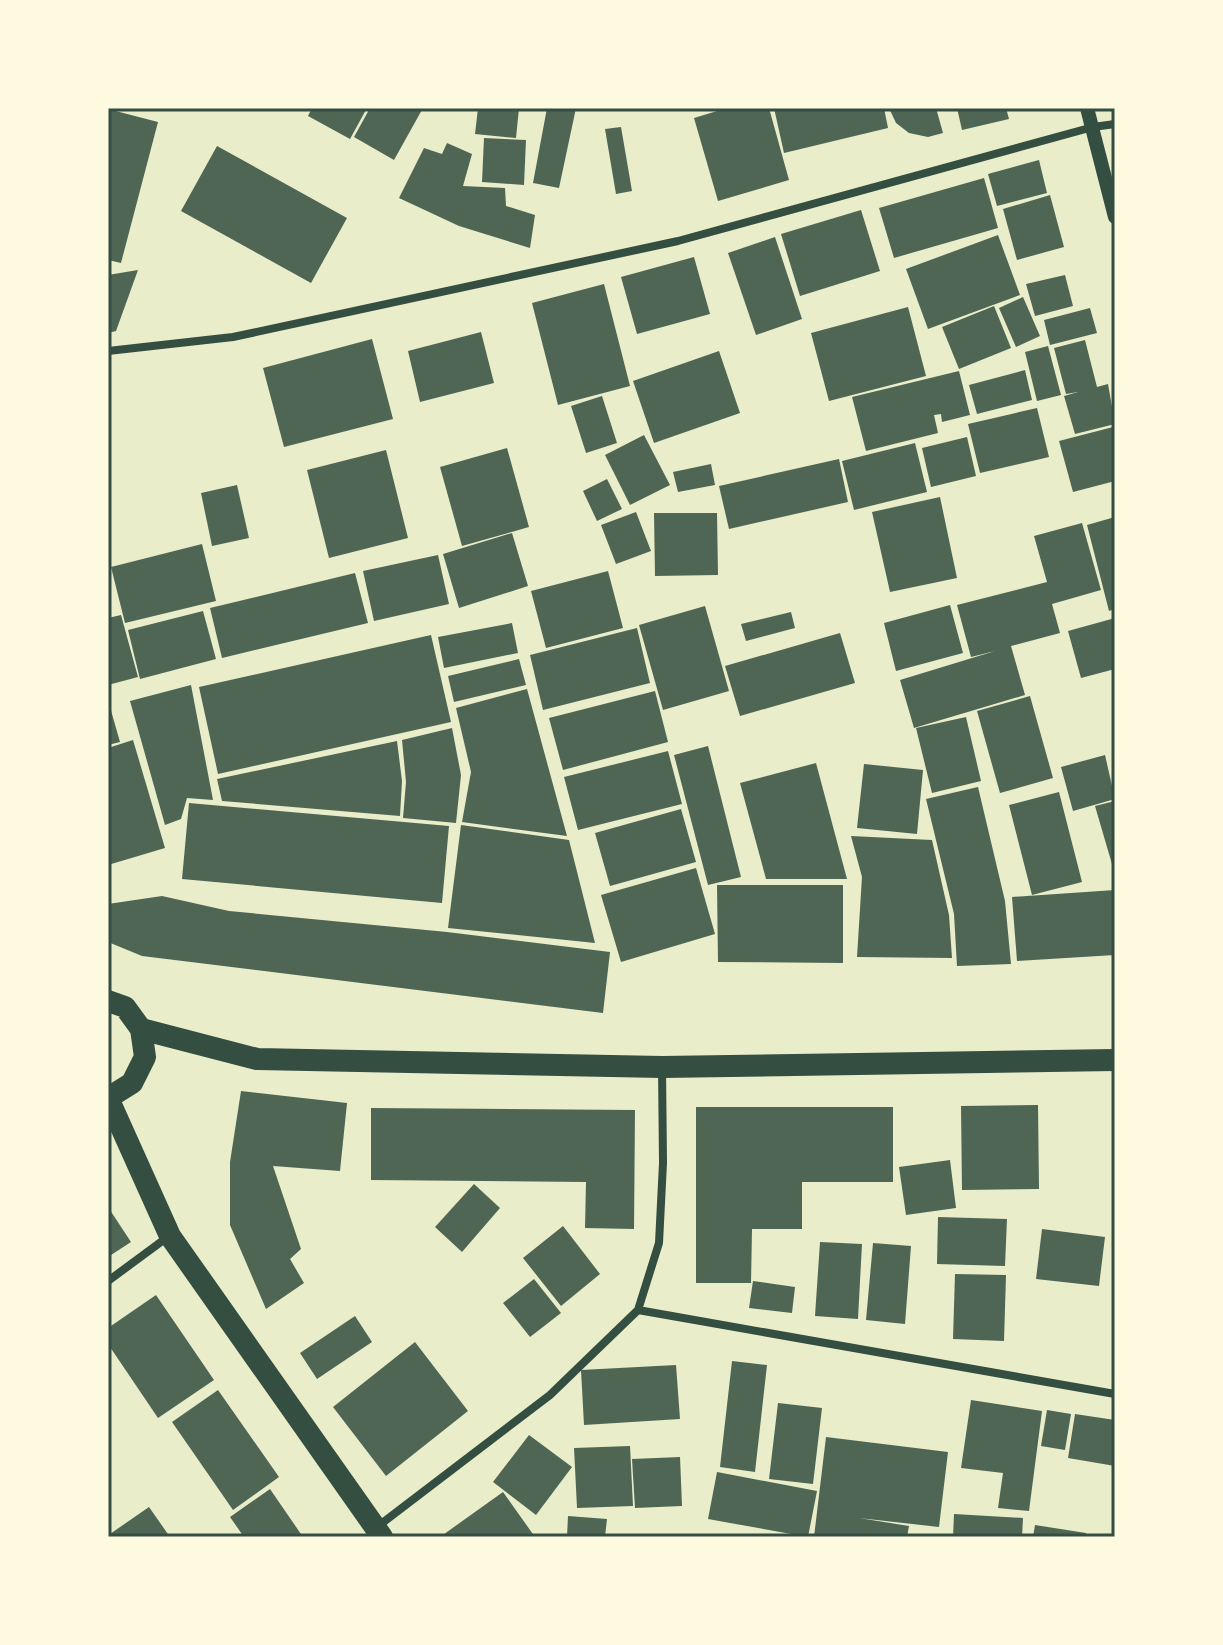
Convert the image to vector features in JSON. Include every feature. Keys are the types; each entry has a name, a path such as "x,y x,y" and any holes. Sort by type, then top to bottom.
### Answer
{"highway":[{"path":"108,1001 125,1007 141,1029 145,1057 132,1083 108,1098 170,1236 379,1532"},
{"path":"141,1029 257,1059 662,1067 1115,1060"}],"street":[{"path":"1087,108 1115,217"},
{"path":"108,351 233,337 678,241 1093,127 1115,124"},
{"path":"379,1532 550,1395 638,1310 659,1243 663,1163 662,1067"},
{"path":"108,1281 170,1236"},
{"path":"638,1310 1115,1394"}],"building":[{"path":"312,108 367,108 350,139 308,116"},
{"path":"370,108 423,108 394,160 354,137"},
{"path":"478,108 519,108 516,138 475,134"},
{"path":"547,108 576,108 559,188 533,183"},
{"path":"727,108 769,108 789,180 718,201 694,118"},
{"path":"774,108 884,108 888,128 784,153"},
{"path":"889,108 936,108 943,133 928,137 909,133 896,123"},
{"path":"957,108 1006,108 1009,119 962,130"},
{"path":"108,109 158,122 121,263 108,260"},
{"path":"621,127 632,191 616,194 605,129"},
{"path":"484,138 526,140 524,185 482,182"},
{"path":"447,143 472,154 463,186 505,188 506,206 535,215 530,248 459,226 399,198 424,148 442,154"},
{"path":"217,146 347,218 311,283 181,211"},
{"path":"1039,160 1047,193 997,206 988,174"},
{"path":"984,178 998,228 894,258 879,208"},
{"path":"1050,195 1064,247 1017,260 1003,209"},
{"path":"861,210 880,271 800,296 781,234"},
{"path":"998,235 1020,295 928,329 906,269"},
{"path":"775,237 802,319 756,335 728,253"},
{"path":"694,257 710,314 637,334 621,277"},
{"path":"138,270 116,331 108,333 108,275"},
{"path":"1065,275 1073,306 1035,316 1026,284"},
{"path":"604,284 630,386 558,405 532,303"},
{"path":"1023,297 1040,336 1016,347 999,308"},
{"path":"994,306 1011,348 959,369 942,327"},
{"path":"908,307 926,376 829,401 811,333"},
{"path":"1090,308 1097,333 1050,345 1044,320"},
{"path":"481,332 494,383 420,402 408,351"},
{"path":"372,339 393,419 284,447 263,368"},
{"path":"1085,340 1097,387 1108,384 1115,424 1075,434 1064,396 1078,392 1066,394 1054,348"},
{"path":"1048,346 1061,395 1037,401 1025,352"},
{"path":"719,351 740,413 654,443 633,381"},
{"path":"1025,370 1032,400 977,414 969,385"},
{"path":"959,371 970,415 942,422 941,414 934,415 938,433 866,451 852,397"},
{"path":"602,396 617,443 586,453 571,406"},
{"path":"1037,408 1049,457 980,473 968,424"},
{"path":"1113,427 1115,481 1073,492 1059,441"},
{"path":"644,435 670,485 630,505 605,455"},
{"path":"967,437 976,476 931,487 922,448"},
{"path":"915,443 927,492 854,510 842,461"},
{"path":"507,448 529,527 462,546 440,467"},
{"path":"386,450 408,538 329,558 307,470"},
{"path":"839,459 848,502 729,529 719,486"},
{"path":"711,464 715,485 678,492 673,472"},
{"path":"607,479 622,509 597,521 583,491"},
{"path":"237,485 249,538 212,546 201,493"},
{"path":"940,497 957,578 890,592 872,512"},
{"path":"636,512 651,551 616,564 601,525"},
{"path":"654,513 717,513 718,575 655,576"},
{"path":"1115,517 1115,609 1109,611 1087,525"},
{"path":"1082,523 1101,590 1052,604 1060,633 1011,646 1025,695 914,728 900,680 995,651 971,657 957,605 1047,582 1034,536"},
{"path":"512,533 528,586 459,608 443,554"},
{"path":"202,544 216,601 125,623 111,567"},
{"path":"438,555 449,604 374,621 363,571"},
{"path":"608,571 623,628 546,648 531,591"},
{"path":"355,573 368,623 222,658 210,608"},
{"path":"950,605 963,653 896,671 884,623"},
{"path":"705,606 729,691 663,710 639,625"},
{"path":"203,611 216,659 140,679 128,630"},
{"path":"791,612 795,628 746,641 741,624"},
{"path":"121,615 138,677 108,685 108,618"},
{"path":"1115,618 1115,669 1081,678 1068,631"},
{"path":"512,623 518,653 444,668 438,637"},
{"path":"637,628 650,683 543,710 530,655"},
{"path":"840,633 855,683 740,716 725,666"},
{"path":"431,635 451,722 218,774 199,687"},
{"path":"519,659 526,685 454,702 448,676"},
{"path":"191,685 213,800 187,798 181,819 165,825 130,701"},
{"path":"527,689 567,836 462,822 471,772 456,708"},
{"path":"655,691 668,742 563,770 549,718"},
{"path":"1030,696 1053,778 1000,793 977,711"},
{"path":"108,700 120,742 108,745"},
{"path":"966,717 981,781 932,793 916,728"},
{"path":"452,728 461,775 456,823 403,818 406,782 402,740"},
{"path":"133,740 165,848 108,865 108,748"},
{"path":"397,741 402,781 400,816 222,801 217,779"},
{"path":"708,746 741,877 708,885 674,755"},
{"path":"668,751 682,804 578,830 564,777"},
{"path":"1105,755 1115,799 1073,811 1061,767"},
{"path":"816,763 847,879 766,879 740,783"},
{"path":"864,764 923,770 917,834 857,828"},
{"path":"978,787 1005,901 1011,964 957,966 954,914 926,799"},
{"path":"1059,792 1082,882 1032,895 1009,805"},
{"path":"1115,801 1115,871 1114,871 1095,806"},
{"path":"189,803 449,826 442,903 182,879"},
{"path":"681,809 696,862 610,886 595,833"},
{"path":"461,825 569,840 595,943 448,928"},
{"path":"851,836 932,840 949,915 952,958 857,957 862,877"},
{"path":"696,868 715,934 621,962 601,895"},
{"path":"717,885 843,885 843,963 718,962"},
{"path":"1115,890 1115,955 1017,961 1012,897"},
{"path":"162,896 229,911 447,932 610,952 603,1013 142,956 108,942 108,904"},
{"path":"241,1091 347,1103 340,1171 273,1166 301,1249 290,1259 304,1283 266,1309 230,1225 230,1162"},
{"path":"1038,1105 1039,1189 962,1190 961,1106"},
{"path":"696,1107 893,1107 893,1182 802,1182 802,1229 752,1229 751,1283 696,1283"},
{"path":"371,1108 635,1110 634,1229 585,1228 586,1182 371,1180"},
{"path":"950,1160 956,1208 906,1215 899,1167"},
{"path":"474,1184 500,1208 462,1252 435,1227"},
{"path":"108,1207 131,1242 108,1257"},
{"path":"938,1217 1007,1219 1005,1266 937,1264"},
{"path":"563,1226 600,1274 561,1306 523,1258"},
{"path":"1042,1229 1105,1237 1099,1286 1036,1279"},
{"path":"820,1242 862,1244 858,1319 815,1316"},
{"path":"873,1243 911,1246 905,1324 866,1320"},
{"path":"955,1274 1006,1275 1004,1341 953,1339"},
{"path":"534,1279 561,1313 530,1337 503,1303"},
{"path":"753,1281 795,1287 792,1313 749,1308"},
{"path":"156,1295 214,1380 158,1418 108,1344 108,1328"},
{"path":"355,1316 372,1342 317,1379 300,1353"},
{"path":"415,1342 468,1411 386,1476 333,1407"},
{"path":"732,1361 767,1365 755,1472 720,1467"},
{"path":"676,1365 680,1419 584,1425 581,1370"},
{"path":"218,1390 279,1477 233,1510 172,1422"},
{"path":"971,1400 1042,1411 1029,1511 998,1508 1003,1473 961,1468"},
{"path":"778,1403 822,1408 813,1484 769,1479"},
{"path":"1047,1410 1071,1414 1065,1450 1041,1446"},
{"path":"1075,1414 1115,1420 1115,1466 1068,1458"},
{"path":"529,1435 572,1467 536,1515 493,1482"},
{"path":"826,1437 948,1452 939,1527 859,1518 909,1526 907,1537 814,1537"},
{"path":"630,1446 633,1506 577,1508 574,1448"},
{"path":"680,1457 682,1506 635,1508 632,1459"},
{"path":"717,1472 817,1491 808,1537 708,1519"},
{"path":"270,1489 303,1537 244,1537 230,1517"},
{"path":"503,1492 535,1537 440,1537"},
{"path":"149,1507 170,1537 112,1537 110,1534"},
{"path":"954,1514 1023,1518 1022,1537 953,1537"},
{"path":"568,1516 607,1519 605,1537 567,1537"},
{"path":"1035,1525 1086,1533 1085,1537 1033,1537"}]}
